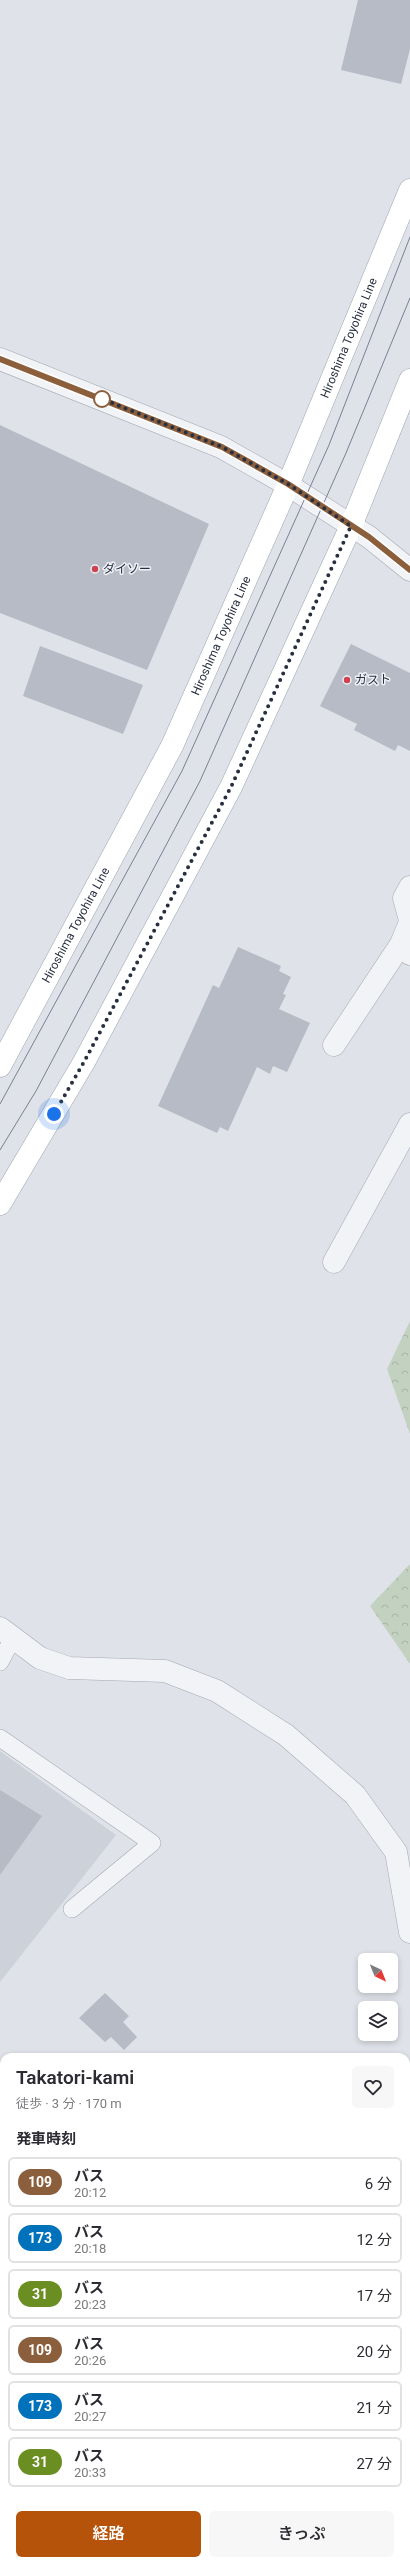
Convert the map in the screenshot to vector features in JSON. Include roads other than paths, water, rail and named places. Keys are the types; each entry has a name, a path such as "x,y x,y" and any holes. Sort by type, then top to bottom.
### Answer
{"main road":[{"name":"Hiroshima Toyohira Line","path":"0,1066 172,746 288,484 410,190"},
{"path":"0,1204 84,1062 231,787 351,526 410,380"}],"street":[{"path":"0,359 222,447 288,484 369,537 410,570"},
{"path":"334,1045 405,949 410,921 404,898 410,887"},
{"path":"334,1262 410,1124"},
{"path":"6,1633 40,1658 69,1668 165,1671 217,1691 286,1735 355,1795 396,1852 410,1932"}],"lane":[{"path":"0,1662 6,1633"},
{"path":"0,1738 152,1844 72,1909"}],"tram line":[{"path":"0,1104 182,771 329,445 410,237"},
{"path":"0,1150 36,1091 200,781 346,453 410,298"}],"place":[{"name":"ダイソー","path":"95,569"},
{"name":"ガスト","path":"347,680"}]}
